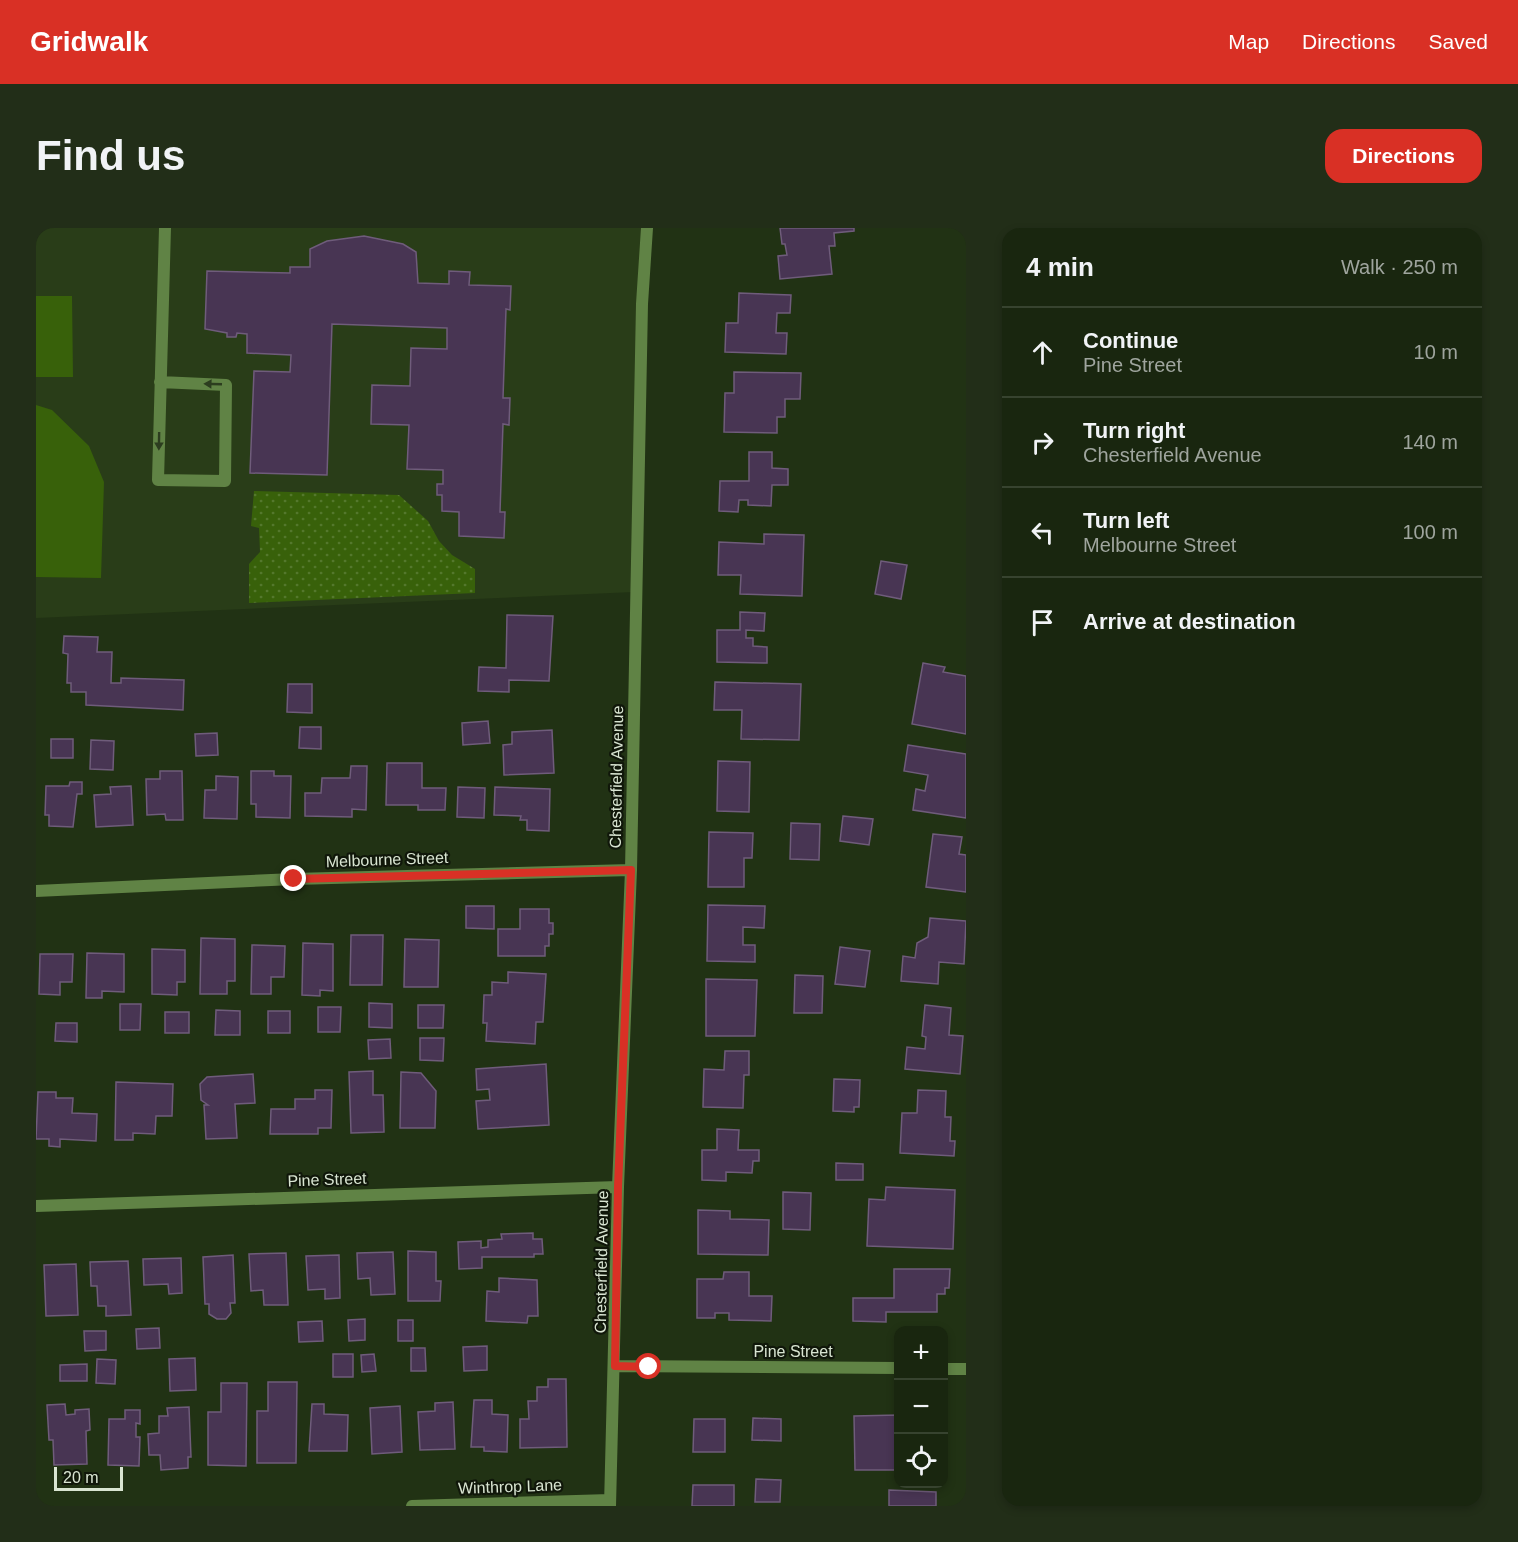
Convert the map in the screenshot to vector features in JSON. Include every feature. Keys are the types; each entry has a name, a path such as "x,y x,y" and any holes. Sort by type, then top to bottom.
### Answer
{"street":[{"path":"160,382 226,385 225,482 158,480 160,382 165,228"},
{"name":"Chesterfield Avenue","path":"610,1503 618,1187 631,870 642,339 647,228"},
{"name":"Melbourne Street","path":"36,891 305,879 631,870"},
{"name":"Pine Street","path":"36,1206 618,1187"},
{"name":"Pine Street","path":"615,1366 894,1368"},
{"path":"948,1369 966,1369"},
{"name":"Winthrop Lane","path":"412,1506 610,1503"}],"shaded area":[{"path":"36,228 643,228 634,592 36,618"}],"green space":[{"path":"36,296 72,296 73,377 36,377"},
{"path":"36,405 52,410 89,446 104,482 101,578 36,577"},
{"path":"254,491 399,495 428,521 439,541 452,555 475,569 475,593 249,603 249,564 260,552 259,528 251,526"}],"building":[{"path":"780,228 854,228 854,231 834,233 835,246 829,246 832,274 780,279 778,256 787,255 785,244 782,244"},
{"path":"364,236 403,244 416,252 418,283 449,284 449,271 470,272 469,285 511,286 510,310 506,309 503,398 510,398 509,425 503,424 500,512 505,512 504,538 459,536 459,512 442,511 442,495 437,495 437,484 443,484 443,470 407,469 409,425 371,424 372,385 410,386 411,348 447,349 447,328 332,324 327,475 250,473 254,371 290,372 291,355 247,353 247,334 237,333 236,337 227,337 227,333 205,329 207,271 290,273 290,267 310,267 310,249 327,241"},
{"path":"739,293 791,295 790,313 777,313 776,333 787,333 786,354 725,352 726,323 738,323"},
{"path":"734,372 801,373 800,399 785,399 785,417 777,417 777,433 724,432 725,393 734,393"},
{"path":"749,452 772,452 772,468 788,469 788,485 772,485 771,506 748,505 748,500 739,500 738,512 719,511 720,481 749,481"},
{"path":"764,534 804,535 802,596 740,594 741,575 718,575 719,542 764,544"},
{"path":"881,561 907,565 901,599 875,594"},
{"path":"740,612 765,613 764,631 746,630 746,638 753,638 753,646 767,647 767,663 717,662 717,630 740,630"},
{"path":"507,615 553,616 549,681 509,680 509,692 478,691 479,667 506,668"},
{"path":"64,636 98,637 97,652 112,652 111,683 121,683 121,678 184,680 183,710 86,705 86,692 71,692 71,683 67,683 68,654 63,653"},
{"path":"923,663 945,667 943,672 966,676 966,734 912,724"},
{"path":"715,682 801,684 799,740 741,739 742,710 714,710"},
{"path":"288,684 312,684 312,713 287,712"},
{"path":"488,721 490,743 463,745 462,723"},
{"path":"300,727 321,727 321,749 299,748"},
{"path":"552,730 554,773 504,775 503,745 512,744 512,732"},
{"path":"217,733 218,755 196,756 195,734"},
{"path":"51,739 73,739 73,758 51,758"},
{"path":"91,740 114,741 113,770 90,769"},
{"path":"908,745 966,754 966,818 913,810 916,789 925,791 928,775 904,771"},
{"path":"718,761 750,762 749,812 717,811"},
{"path":"387,763 422,763 422,788 446,788 445,810 418,810 418,805 386,805"},
{"path":"351,766 367,766 366,810 352,809 352,817 305,816 305,793 321,793 322,778 350,778"},
{"path":"160,771 182,771 183,820 166,820 165,814 147,815 146,779 160,779"},
{"path":"251,771 274,771 274,776 291,776 290,818 256,817 256,804 251,804"},
{"path":"216,776 238,777 237,819 204,818 205,790 216,790"},
{"path":"70,782 82,782 82,794 77,794 73,827 49,826 49,815 45,815 46,786 69,786"},
{"path":"131,786 133,825 96,827 94,795 111,794 110,787"},
{"path":"458,787 485,788 484,818 457,817"},
{"path":"495,787 550,789 549,831 527,830 527,820 520,820 521,816 494,815"},
{"path":"843,816 873,819 869,845 840,841"},
{"path":"791,823 820,824 819,860 790,859"},
{"path":"709,832 753,833 752,858 744,858 744,887 708,887"},
{"path":"933,834 962,837 959,854 966,855 966,892 926,887"},
{"path":"708,905 765,906 764,928 743,927 743,945 755,945 755,962 707,961"},
{"path":"466,906 494,906 494,929 466,928"},
{"path":"520,909 549,909 549,923 553,923 553,934 549,934 549,946 545,946 545,956 498,956 498,929 520,929"},
{"path":"930,918 966,921 964,964 939,962 938,984 901,981 903,956 915,958 917,943 928,937"},
{"path":"351,935 383,935 382,985 350,985"},
{"path":"201,938 235,939 235,981 227,981 227,994 200,994"},
{"path":"405,939 439,940 438,987 404,987"},
{"path":"303,943 333,944 333,991 320,990 320,996 302,995"},
{"path":"252,945 285,946 284,977 271,977 271,994 251,994"},
{"path":"840,947 870,951 865,987 835,984"},
{"path":"152,949 185,950 185,982 177,982 177,995 152,994"},
{"path":"87,953 124,954 124,992 102,991 102,998 86,998"},
{"path":"40,954 73,954 72,982 60,982 60,995 39,994"},
{"path":"508,972 546,974 543,1022 536,1022 535,1044 486,1041 487,1023 483,1023 484,995 492,995 492,982 508,983"},
{"path":"795,975 823,976 822,1013 794,1013"},
{"path":"706,979 757,980 755,1036 706,1036"},
{"path":"369,1003 392,1004 392,1028 369,1027"},
{"path":"120,1004 141,1004 140,1030 120,1030"},
{"path":"418,1005 444,1005 443,1028 418,1028"},
{"path":"925,1005 951,1008 949,1035 963,1036 960,1074 905,1069 907,1047 925,1049 926,1037 922,1036"},
{"path":"318,1007 341,1007 340,1032 318,1032"},
{"path":"216,1010 240,1011 240,1035 215,1035"},
{"path":"268,1011 290,1011 290,1033 268,1033"},
{"path":"165,1012 189,1012 189,1033 165,1033"},
{"path":"56,1023 77,1023 77,1042 55,1041"},
{"path":"420,1038 444,1038 443,1061 420,1060"},
{"path":"390,1039 391,1058 369,1059 368,1040"},
{"path":"725,1051 749,1051 749,1075 744,1075 743,1108 703,1107 704,1069 724,1070"},
{"path":"546,1064 549,1125 478,1129 476,1101 490,1100 489,1089 477,1090 476,1069"},
{"path":"373,1071 373,1095 383,1095 384,1132 351,1133 349,1072"},
{"path":"401,1072 421,1073 436,1091 435,1128 400,1128"},
{"path":"253,1074 255,1103 235,1104 237,1138 206,1139 204,1105 208,1105 201,1100 200,1084 207,1077"},
{"path":"834,1079 860,1080 859,1107 854,1107 854,1112 833,1111"},
{"path":"116,1082 173,1084 172,1116 156,1116 155,1134 133,1133 133,1140 115,1140"},
{"path":"315,1090 332,1090 331,1128 318,1128 318,1134 270,1134 271,1109 295,1109 295,1099 315,1099"},
{"path":"918,1090 946,1091 945,1117 951,1117 950,1141 955,1141 954,1156 900,1153 902,1113 917,1113"},
{"path":"38,1092 56,1092 56,1098 73,1098 72,1113 97,1114 96,1141 60,1139 60,1147 49,1146 49,1139 36,1139"},
{"path":"717,1129 739,1130 738,1150 759,1150 759,1161 753,1161 752,1173 726,1172 726,1181 702,1180 702,1150 717,1150"},
{"path":"836,1163 863,1164 863,1180 836,1180"},
{"path":"886,1187 955,1190 953,1249 867,1246 869,1199 885,1200"},
{"path":"783,1192 811,1193 810,1230 783,1229"},
{"path":"698,1210 730,1211 730,1219 769,1220 768,1255 698,1254"},
{"path":"533,1233 533,1239 542,1239 543,1254 534,1254 534,1257 482,1257 482,1268 459,1269 458,1242 481,1241 481,1248 488,1247 488,1240 502,1239 501,1234"},
{"path":"408,1251 436,1252 436,1281 441,1281 440,1301 408,1301"},
{"path":"393,1252 395,1294 371,1295 370,1278 358,1279 357,1253"},
{"path":"286,1253 288,1305 264,1305 263,1290 251,1291 249,1254"},
{"path":"233,1255 235,1303 230,1303 231,1313 226,1319 217,1319 209,1314 209,1304 205,1304 203,1257"},
{"path":"339,1255 340,1298 325,1299 325,1289 308,1290 306,1256"},
{"path":"181,1258 182,1293 169,1294 168,1284 144,1285 143,1259"},
{"path":"128,1261 131,1315 106,1316 106,1306 98,1306 97,1286 91,1286 90,1262"},
{"path":"76,1264 78,1315 46,1316 44,1265"},
{"path":"894,1269 950,1269 949,1288 945,1288 945,1294 937,1294 937,1312 886,1312 886,1322 853,1321 853,1298 894,1298"},
{"path":"724,1272 749,1272 749,1296 772,1296 771,1321 729,1320 729,1313 715,1313 715,1318 697,1318 697,1279 723,1279"},
{"path":"499,1278 537,1280 538,1316 528,1316 527,1323 486,1321 487,1291 499,1292"},
{"path":"365,1319 365,1340 349,1341 348,1320"},
{"path":"398,1320 413,1320 413,1341 398,1341"},
{"path":"322,1321 323,1341 299,1342 298,1322"},
{"path":"159,1328 160,1348 137,1349 136,1329"},
{"path":"84,1331 106,1331 106,1350 85,1351"},
{"path":"487,1346 487,1370 464,1371 463,1347"},
{"path":"411,1348 425,1348 426,1371 411,1371"},
{"path":"333,1354 353,1354 353,1377 333,1377"},
{"path":"374,1354 376,1371 362,1372 361,1355"},
{"path":"195,1358 196,1390 170,1391 169,1359"},
{"path":"97,1359 116,1360 115,1384 96,1383"},
{"path":"87,1364 87,1381 60,1381 60,1365"},
{"path":"548,1379 566,1379 567,1447 520,1448 520,1419 529,1419 528,1401 537,1401 537,1387 548,1387"},
{"path":"268,1382 297,1382 296,1463 257,1463 257,1411 268,1411"},
{"path":"221,1383 247,1383 246,1466 208,1465 208,1412 221,1412"},
{"path":"474,1400 492,1400 492,1414 508,1415 507,1452 484,1451 484,1447 471,1447"},
{"path":"453,1402 455,1449 420,1450 418,1412 435,1411 435,1403"},
{"path":"65,1404 66,1415 75,1414 75,1410 89,1409 90,1430 86,1431 87,1464 54,1465 53,1440 49,1440 47,1405"},
{"path":"312,1404 324,1404 324,1414 348,1415 347,1451 309,1451"},
{"path":"400,1406 402,1452 372,1454 370,1408"},
{"path":"189,1407 191,1457 188,1457 188,1468 161,1470 160,1455 149,1455 148,1434 159,1433 159,1416 168,1416 167,1408"},
{"path":"125,1410 140,1410 140,1424 136,1423 136,1437 140,1437 139,1466 108,1465 109,1419 125,1419"},
{"path":"894,1415 894,1470 855,1470 854,1416"},
{"path":"753,1418 781,1419 781,1441 752,1440"},
{"path":"694,1419 725,1419 725,1452 693,1452"},
{"path":"756,1479 781,1480 780,1502 755,1502"},
{"path":"693,1485 734,1485 734,1506 692,1506"},
{"path":"889,1490 936,1492 936,1506 889,1506"}],"route":[{"path":"294,879 631,870 618,1187 615,1366 649,1367"}]}
